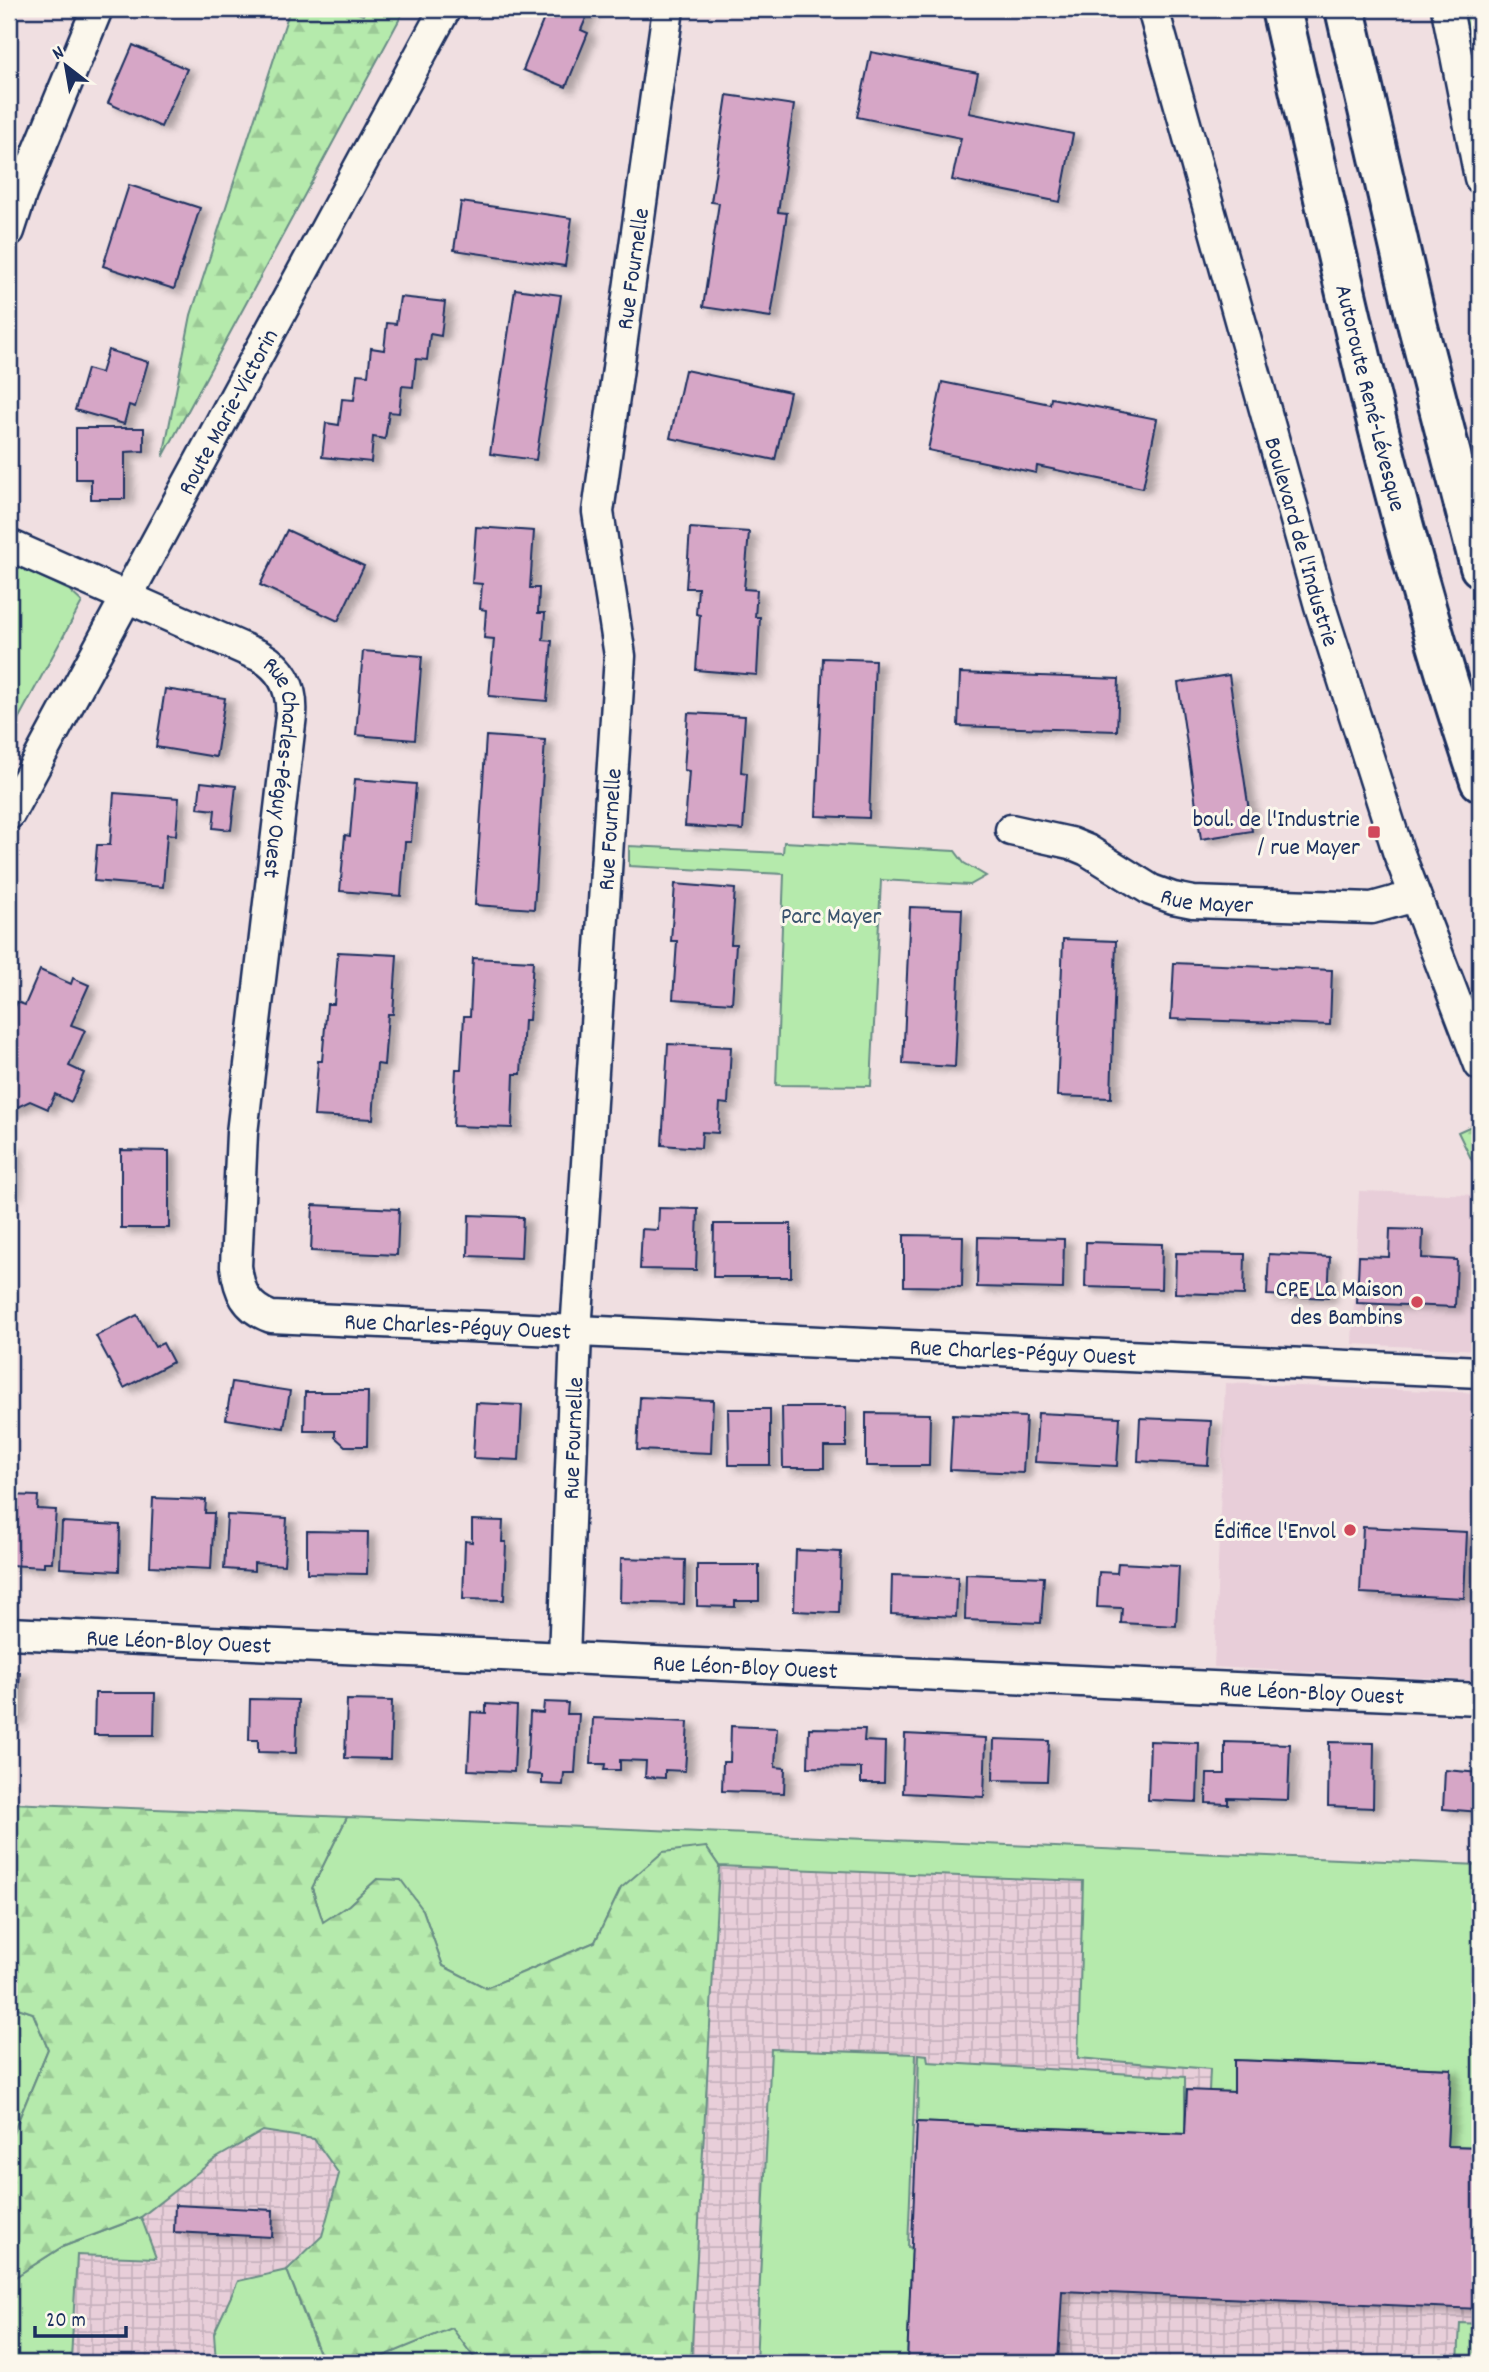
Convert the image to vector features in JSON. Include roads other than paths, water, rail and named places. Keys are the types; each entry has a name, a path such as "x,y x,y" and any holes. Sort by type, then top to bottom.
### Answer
{"highway":[{"name":"Autoroute René-Lévesque","path":"1281,9 1388,466 1480,781"},
{"path":"1345,9 1419,330 1480,567"}],"street":[{"path":"9,231 21,194 97,9"},
{"name":"Route Marie-Victorin","path":"9,814 444,9"},
{"name":"Rue Fournelle","path":"564,1658 576,1332 620,656 598,512 668,9"},
{"name":"Boulevard de l'Industrie","path":"1153,9 1319,601 1398,851 1480,1065"},
{"path":"1447,9 1480,178"},
{"name":"Rue Charles-Péguy Ouest","path":"9,545 270,661 279,670 292,696 242,1133 236,1266 238,1285 246,1301 259,1312 271,1317 576,1332 1480,1372"},
{"name":"Rue Mayer","path":"1011,830 1070,843 1087,850 1151,890 1193,902 1372,908 1415,896"},
{"name":"Rue Léon-Bloy Ouest","path":"9,1633 1480,1699"}],"place":[{"name":"boul. de l'Industrie / rue Mayer","path":"1374,832"},
{"name":"CPE La Maison des Bambins","path":"1417,1302"},
{"name":"Édifice l'Envol","path":"1350,1530"}],"park label":[{"name":"Parc Mayer","path":"831,915"}]}
